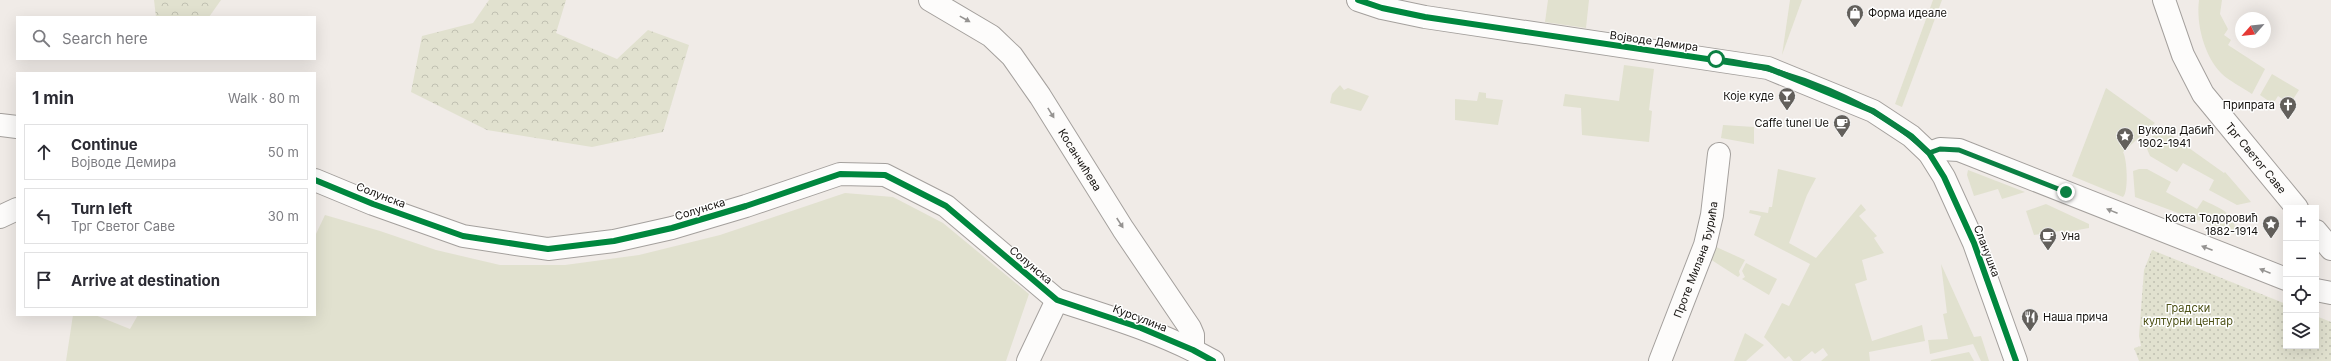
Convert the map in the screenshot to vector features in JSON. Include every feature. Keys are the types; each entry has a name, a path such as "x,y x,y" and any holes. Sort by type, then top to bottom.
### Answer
{"street":[{"name":"Косанчићева","path":"930,0 991,36 1012,56 1040,96 1123,229 1187,323 1193,335 1193,350"},
{"name":"Војводе Демира","path":"1358,0 1382,8 1433,18 1768,68 1873,111 1912,136 1929,153"},
{"name":"Трг Светог Саве","path":"2164,0 2183,55 2203,94 2295,205"},
{"path":"0,125 16,127"},
{"path":"1929,153 1940,149 1959,150 2283,278"},
{"name":"Сланушка","path":"1929,153 1944,177 1971,237 2016,361"},
{"name":"Проте Милана Ђурића","path":"1660,361 1704,245 1712,215 1719,154"},
{"name":"Солунска","path":"316,180 373,204 463,236 548,249 614,242 672,228 746,206 840,174 885,175 946,206 1057,300"},
{"path":"0,218 16,210"},
{"path":"2319,234 2331,248"},
{"path":"2319,291 2331,293"},
{"name":"Курсулина","path":"1057,300 1141,328 1193,350 1213,361"},
{"path":"1028,361 1057,300"}],"green space":[{"path":"154,0 221,0 210,16 156,16"},
{"path":"489,0 566,0 556,33 617,59 648,30 689,45 663,132 592,147 487,130 411,92 422,36 473,23"},
{"path":"1548,0 1589,0 1586,28 1545,22"},
{"path":"1790,0 1802,0 1782,55"},
{"path":"1933,0 1942,0 1902,107 1895,104"},
{"path":"2199,0 2222,0 2220,14 2228,29 2224,35 2231,40 2228,45 2265,69 2252,94 2224,76 2215,66 2202,39 2198,9"},
{"path":"1624,65 1654,69 1649,110 1652,111 1649,142 1582,135 1581,108 1563,106 1565,94 1619,101"},
{"path":"2272,74 2299,90 2290,104 2278,96 2273,104 2260,95"},
{"path":"1340,85 1344,90 1348,88 1369,96 1361,111 1330,103 1332,94"},
{"path":"2106,88 2155,123 2123,152 2126,161 2127,175 2126,189 2123,197 2072,176"},
{"path":"1479,92 1486,93 1486,98 1503,100 1498,125 1455,120 1455,99 1477,101"},
{"path":"1723,125 1754,127 1754,144 1721,138"},
{"path":"2161,128 2224,173 2225,172 2251,202 2237,205 2209,190 2214,180 2183,163 2177,172 2150,156 2145,144"},
{"path":"1778,169 1816,178 1807,195 1789,243 1816,258 1861,204 1866,210 1859,216 1877,236 1874,238 1884,253 1862,260 1867,280 1855,284 1872,341 1922,325 1925,341 1869,352 1870,361 1821,361 1828,355 1823,348 1815,354 1812,351 1800,361 1793,361 1789,356 1785,359 1764,337 1782,303 1789,306 1810,264 1754,235 1761,216 1749,213 1750,210 1768,213 1769,207 1772,207"},
{"path":"2147,169 2171,182 2166,192 2197,209 2203,200 2226,212 2233,221 2235,234 2135,197 2133,171"},
{"path":"1968,170 2025,192 2002,199 1998,189 1974,196 1967,175"},
{"path":"845,193 893,197 943,223 1029,294 1006,361 66,361 73,316 98,316 130,329 137,316 316,316 316,234 325,215 380,231 436,250 500,265 565,265 639,255 720,235"},
{"path":"2046,204 2089,224 2089,228 2061,233 2060,231 2034,235 2026,211"},
{"path":"1714,246 1745,260 1739,271 1740,275 1738,277 1710,259"},
{"name":"Градски културни центар","path":"2152,250 2283,303 2283,349 2319,349 2319,317 2331,322 2331,361 2139,361 2134,348 2141,346 2139,336 2144,270"},
{"path":"1746,263 1777,279 1769,295 1742,279 1745,277 1742,271"},
{"path":"1941,264 1974,337 1981,336 1989,361 1981,361 1973,344 1930,354 1928,340 1948,339 1943,314 1947,313"},
{"path":"1745,333 1764,345 1746,361 1734,361"},
{"path":"1969,352 1974,361 1931,361 1931,360"}],"cycle path":[{"path":"1358,0 1382,8 1425,17 1768,68 1873,111 1911,136 1929,153 1944,177 1974,243 2016,361"},
{"path":"316,180 373,204 463,236 548,249 614,241 672,228 746,206 840,174 885,175 946,206 1057,300 1141,328 1193,350 1213,361"}],"place":[{"name":"Форма идеале","path":"1855,28"},
{"name":"Које куде","path":"1787,111"},
{"name":"Припрата","path":"2288,120"},
{"name":"Caffe tunel Ue","path":"1842,138"},
{"name":"Вукола Дабић 1902-1941","path":"2125,151"},
{"name":"Коста Тодоровић 1882-1914","path":"2271,239"},
{"name":"Уна","path":"2048,251"},
{"name":"Наша прича","path":"2030,332"}],"route":[{"path":"1716,59 1768,68 1873,111 1912,136 1929,153 1940,149 1959,150 2066,192"}]}
